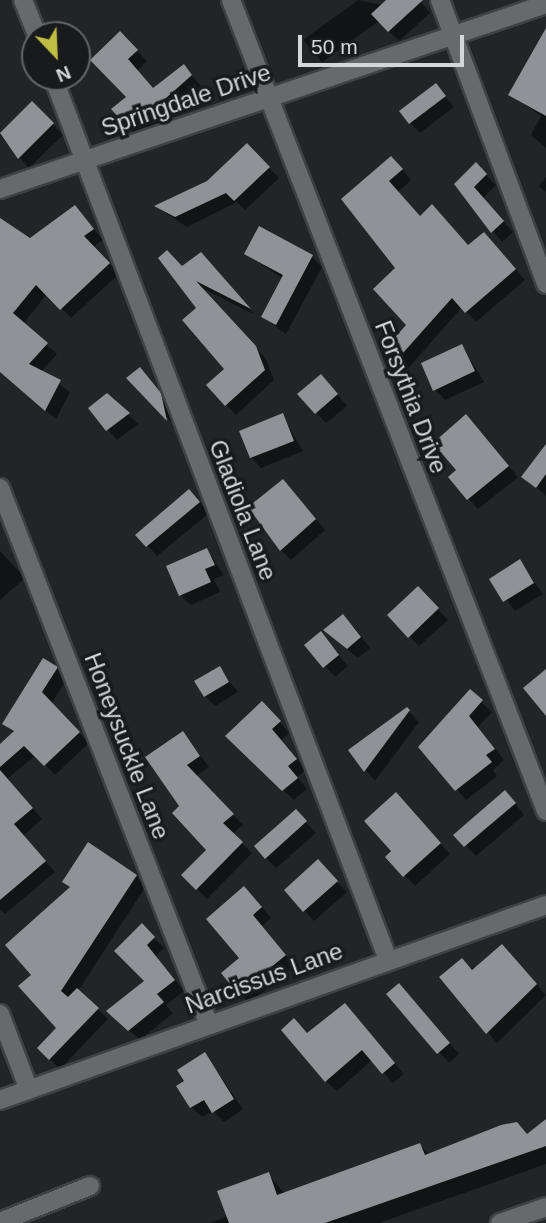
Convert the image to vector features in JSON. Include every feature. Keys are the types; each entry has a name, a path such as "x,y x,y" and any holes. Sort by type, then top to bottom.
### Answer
{"street":[{"path":"23,0 31,21"},
{"name":"Forsythia Drive","path":"231,0 546,811"},
{"path":"440,0 546,284"},
{"name":"Springdale Drive","path":"0,189 546,4"},
{"name":"Gladiola Lane","path":"58,91 388,960"},
{"name":"Honeysuckle Lane","path":"0,488 208,1022"},
{"name":"Narcissus Lane","path":"0,1100 208,1022 546,905"},
{"path":"0,1014 29,1090"},
{"path":"0,1222 90,1186"},
{"path":"500,1223 546,1207"}],"building":[{"path":"386,0 423,0 388,32 371,14"},
{"path":"546,28 546,116 508,95"},
{"path":"120,31 138,50 128,59 153,88 184,64 192,75 130,130 111,109 126,97 91,59"},
{"path":"436,83 446,96 409,124 399,111"},
{"path":"32,101 54,123 18,159 0,133"},
{"path":"247,143 270,167 234,201 226,193 175,217 154,206 207,181"},
{"path":"391,156 403,169 389,181 420,216 432,204 468,245 484,232 516,269 465,313 452,298 394,363 382,352 406,325 373,289 395,268 341,199"},
{"path":"476,162 487,174 474,187 504,221 491,233 454,184"},
{"path":"75,205 94,229 84,236 110,263 60,310 36,285 13,313 48,343 29,364 61,380 45,411 0,372 0,218 30,238"},
{"path":"259,226 313,255 276,325 261,317 283,275 244,254"},
{"path":"167,250 182,266 201,252 251,309 196,281 256,346 265,370 225,406 206,385 224,369 182,320 196,308 158,258"},
{"path":"462,344 475,371 433,391 421,363"},
{"path":"140,367 161,393 167,421 126,378"},
{"path":"321,374 338,394 315,414 297,394"},
{"path":"107,393 130,413 106,431 88,408"},
{"path":"283,413 294,441 250,458 239,431"},
{"path":"466,414 509,466 467,500 448,477 456,470 433,443"},
{"path":"546,444 546,474 536,488 521,477"},
{"path":"283,479 316,519 280,551 248,507"},
{"path":"189,489 200,502 146,547 135,535"},
{"path":"207,548 215,565 205,569 211,582 179,596 166,566"},
{"path":"520,559 534,583 503,602 489,579"},
{"path":"418,586 439,608 408,638 387,615"},
{"path":"343,614 361,637 347,649 323,630"},
{"path":"321,631 339,655 323,668 304,645"},
{"path":"43,658 58,667 42,692 80,732 44,766 24,746 0,767 0,744 14,731 2,724"},
{"path":"220,666 229,682 204,697 194,681"},
{"path":"546,669 546,716 523,688"},
{"path":"470,689 483,700 469,716 495,749 486,755 492,762 455,791 418,747"},
{"path":"262,701 281,721 272,729 297,759 288,766 298,778 282,791 225,736"},
{"path":"407,707 410,710 364,772 348,750"},
{"path":"183,731 200,756 187,765 234,814 223,823 243,842 196,890 181,875 206,850 172,813 179,806 145,757"},
{"path":"0,770 33,808 14,824 46,861 0,900"},
{"path":"505,790 516,803 464,847 453,835"},
{"path":"396,792 441,843 403,877 385,857 391,851 364,821"},
{"path":"296,809 307,821 265,859 254,846"},
{"path":"88,842 137,875 61,991 68,997 77,988 99,1008 49,1060 37,1048 56,1028 18,986 31,975 5,945 70,887 62,882"},
{"path":"318,859 338,881 303,912 284,890"},
{"path":"244,886 262,907 253,915 286,955 238,994 221,973 239,958 206,919"},
{"path":"142,923 155,937 147,945 175,980 157,994 164,1002 128,1031 106,1011 144,981 114,951"},
{"path":"502,944 537,984 486,1034 439,977 462,958 472,970"},
{"path":"399,983 450,1043 437,1054 386,994"},
{"path":"345,1003 395,1063 382,1074 362,1050 325,1082 281,1030 294,1018 307,1033"},
{"path":"205,1052 234,1099 212,1113 204,1100 190,1108 176,1086 184,1081 177,1070"},
{"path":"546,1119 546,1146 325,1223 229,1223 217,1191 269,1172 277,1195 420,1143 425,1155 501,1125 517,1122 527,1134"}]}
